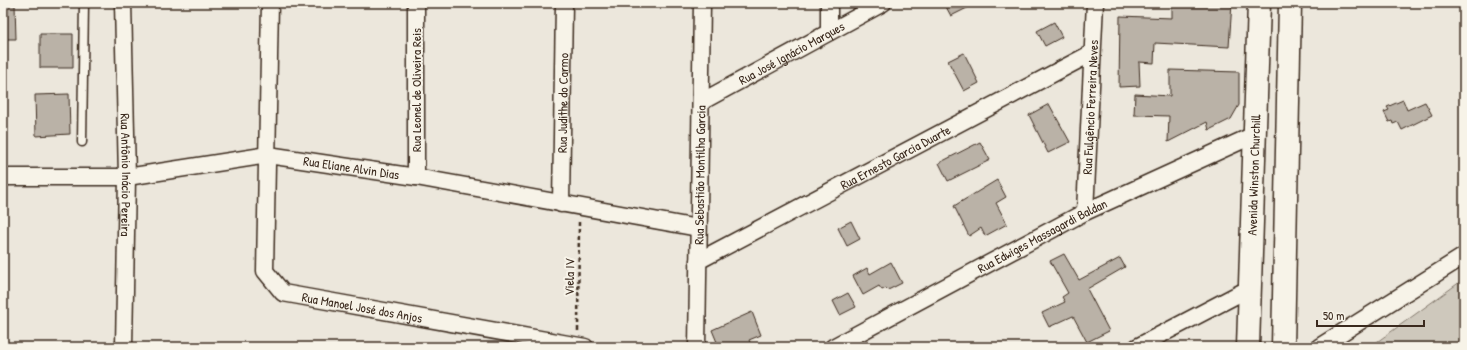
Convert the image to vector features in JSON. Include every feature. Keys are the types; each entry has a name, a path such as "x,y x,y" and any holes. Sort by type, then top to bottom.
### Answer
{"main road":[{"name":"Avenida Winston Churchill","path":"1248,347 1259,3"},
{"path":"1283,347 1290,3"},
{"path":"1256,134 1266,136 1286,160"}],"street":[{"name":"Rua Antônio Inácio Pereira","path":"123,3 127,177 124,347"},
{"name":"Rua Manoel José dos Anjos","path":"270,3 265,271 283,292 581,346"},
{"name":"Rua Leonel de Oliveira Reis","path":"416,3 416,177"},
{"name":"Rua Judithe do Carmo","path":"562,204 564,3"},
{"name":"Rua Sebastião Montilha Garcia","path":"697,347 702,3"},
{"path":"829,3 829,32"},
{"name":"Rua José Ignácio Marques","path":"700,102 883,3"},
{"name":"Rua Fulgêncio Ferreira Neves","path":"1085,212 1095,3"},
{"name":"Rua Ernesto Garcia Duarte","path":"698,260 1092,53"},
{"name":"Rua Edwiges Massagardi Baldan","path":"833,347 1085,212 1256,134"},
{"name":"Rua Eliane Alvin Dias","path":"3,176 127,177 268,154 416,177 698,228"},
{"path":"1319,347 1464,256"},
{"path":"1137,347 1250,288"}],"lane":[{"path":"82,142 84,3"}],"path":[{"name":"Viela IV","path":"579,207 581,346"}],"shaded area":[{"path":"1464,279 1464,347 1370,347"}],"building":[{"path":"944,3 977,3 951,16"},
{"path":"1172,3 1232,3 1229,47 1155,43 1154,63 1139,62 1140,86 1119,87 1120,16 1172,18"},
{"path":"3,5 15,5 16,39 3,39"},
{"path":"1054,22 1062,37 1045,46 1037,31"},
{"path":"40,34 73,34 73,68 40,68"},
{"path":"964,53 979,83 964,91 948,61"},
{"path":"1170,70 1239,72 1239,105 1231,119 1209,130 1207,122 1168,142 1169,116 1134,115 1135,94 1170,96"},
{"path":"69,94 70,134 36,136 35,95"},
{"path":"1403,100 1407,110 1425,102 1432,115 1402,130 1398,122 1393,124 1392,121 1389,122 1384,112 1389,110 1387,107"},
{"path":"1049,104 1070,142 1048,153 1029,115"},
{"path":"980,142 990,160 948,181 939,163"},
{"path":"997,180 1006,197 996,203 1007,224 985,236 981,228 969,236 954,206"},
{"path":"851,221 860,239 847,246 838,228"},
{"path":"1064,254 1079,280 1120,258 1125,267 1087,289 1109,331 1087,342 1073,316 1049,327 1042,313 1065,302 1062,297 1068,293 1050,261"},
{"path":"891,262 902,283 888,290 886,288 882,290 879,286 863,295 853,276 867,268 870,274"},
{"path":"848,293 856,307 840,315 833,301"},
{"path":"752,312 761,335 749,340 752,347 719,347 712,330"}]}
